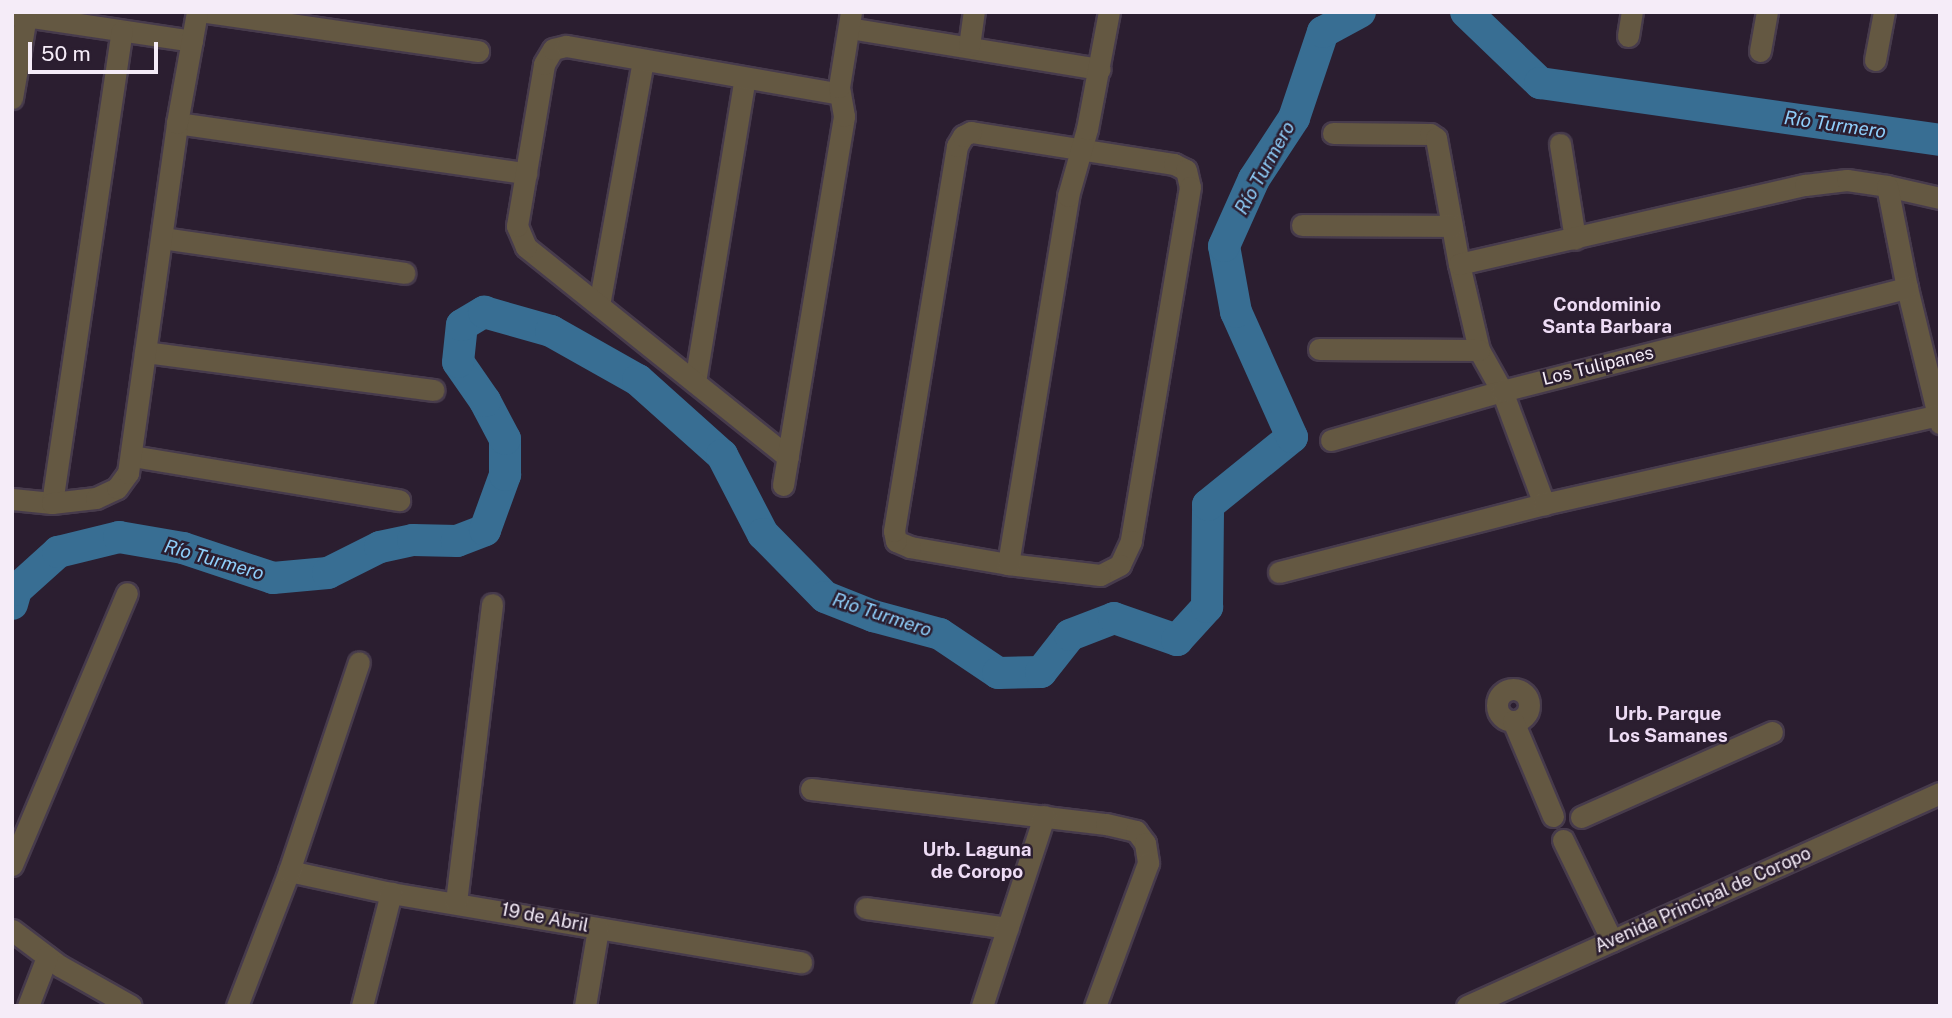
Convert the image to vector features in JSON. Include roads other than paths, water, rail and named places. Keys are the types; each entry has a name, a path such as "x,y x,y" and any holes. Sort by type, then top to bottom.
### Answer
{"street":[{"path":"12,499 52,503 86,501 112,491 123,481 132,456 177,123 197,12"},
{"path":"207,12 478,51"},
{"path":"968,46 974,12"},
{"path":"1008,564 1068,195 1082,150 1100,69 1109,12"},
{"path":"1628,36 1632,12"},
{"path":"1760,51 1766,12"},
{"path":"1875,60 1884,12"},
{"path":"12,98 19,15 192,41"},
{"path":"783,485 844,116 840,94 850,20 968,46 1100,69"},
{"path":"52,503 122,31"},
{"path":"788,457 526,247 517,226 544,64 553,49 566,46 840,94"},
{"path":"599,305 643,60"},
{"path":"695,382 745,78"},
{"path":"177,123 526,173"},
{"path":"971,132 1174,164 1186,170 1190,187 1131,541 1120,565 1100,575 1008,564 910,547 896,541 894,531 957,146 963,136 971,132"},
{"path":"1333,133 1434,135 1479,350 1502,391 1544,503"},
{"path":"1560,144 1575,239"},
{"path":"1459,264 1805,185 1847,180 1940,198"},
{"path":"1279,572 1544,503 1939,419 1907,288 1887,187"},
{"path":"1302,225 1452,226"},
{"path":"162,237 404,273"},
{"name":"Los Tulipanes","path":"1331,440 1502,391 1907,288"},
{"path":"1319,349 1479,350"},
{"path":"145,352 433,390"},
{"path":"132,456 399,500"},
{"path":"12,864 127,593"},
{"path":"456,902 492,604"},
{"path":"237,1006 289,872 359,662"},
{"path":"1519,719 1617,939"},
{"path":"1568,824 1772,732"},
{"path":"811,789 1129,828 1141,836 1148,851 1148,863 1096,1006"},
{"name":"Avenida Principal de Coropo","path":"1466,1006 1940,793"},
{"path":"982,1006 1044,816"},
{"name":"19 de Abril","path":"289,872 391,893 801,962"},
{"path":"362,1006 391,893"},
{"path":"866,908 1008,928"},
{"path":"585,1006 598,929"},
{"path":"12,930 47,957 131,1006"},
{"path":"28,1006 47,957"}],"waterway":[{"name":"Río Turmero","path":"12,604 16,590 58,552 119,537 183,548 273,578 328,573 380,547 413,540 457,541 485,530 505,475 505,439 485,401 458,362 462,325 484,312 551,331 638,380 722,455 763,534 825,597 873,616 940,634 998,673 1041,672 1070,635 1114,618 1177,640 1207,607 1208,505 1292,437 1236,312 1224,246 1254,179 1294,118 1323,32 1360,12"},
{"name":"Río Turmero","path":"1466,12 1540,83 1940,140"}],"district":[{"name":"Condominio Santa Barbara","path":"1607,316"},
{"name":"Urb. Parque Los Samanes","path":"1668,725"},
{"name":"Urb. Laguna de Coropo","path":"977,861"}]}
